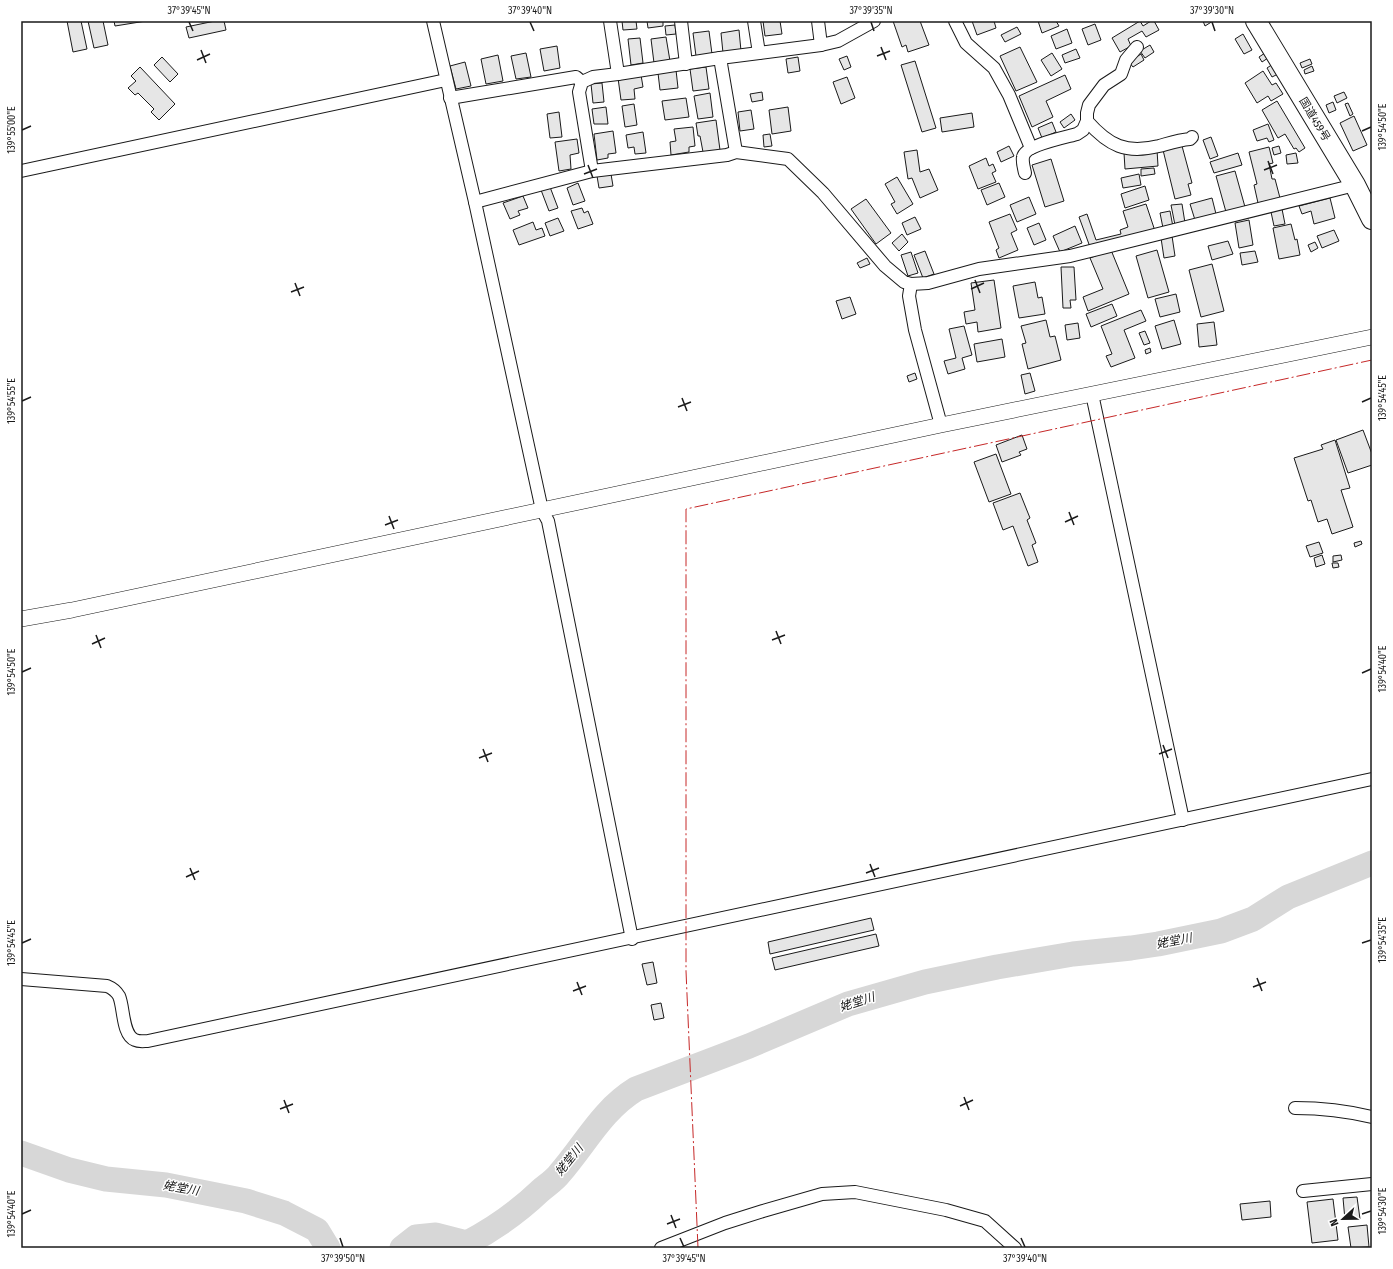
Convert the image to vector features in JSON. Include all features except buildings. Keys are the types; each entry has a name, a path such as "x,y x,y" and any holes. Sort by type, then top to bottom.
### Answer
{"highway":[{"name":"国道459号","path":"1256,21 1355,185 1372,218"}],"street":[{"path":"433,21 475,202 542,510 548,521 632,939"},
{"path":"610,21 618,74"},
{"path":"681,21 686,64"},
{"path":"754,21 759,53"},
{"path":"818,21 822,45"},
{"path":"592,171 579,92 582,82 593,77 720,58 822,45 838,41 874,21"},
{"path":"955,21 966,43 988,61 994,68 1009,95 1032,148"},
{"path":"1025,173 1023,157 1025,153 1032,148 1077,134 1083,130 1087,121 1089,105 1104,85 1121,74 1126,60 1137,46"},
{"path":"720,58 736,152"},
{"path":"450,98 576,77 582,82"},
{"path":"21,171 446,80"},
{"path":"1087,121 1099,134 1117,146 1127,149 1158,146 1176,140 1190,139 1192,137"},
{"path":"475,202 592,171 727,155 736,152 788,159 823,193 885,266 904,282 911,284 928,283 979,269 1070,256 1355,185"},
{"path":"911,284 909,296 915,330 941,425"},
{"path":"21,619 72,610 941,425 1372,337"},
{"path":"1092,394 1183,820"},
{"path":"21,979 106,986 112,988 119,997 124,1019 132,1038 136,1041 148,1042 1372,779"},
{"path":"1295,1108 1356,1113 1372,1116"},
{"path":"1303,1191 1372,1184"},
{"path":"661,1248 725,1223 763,1211 822,1194 855,1192 946,1210 985,1221 1015,1248"}],"waterway":[{"name":"姥堂川","path":"402,1248 416,1237 436,1235 467,1243 496,1226 523,1206 556,1178 604,1117 624,1097 636,1089 749,1046 848,1004 925,982 997,967 1073,954 1158,944 1221,931 1253,919 1288,897 1372,863"},
{"name":"姥堂川","path":"21,1153 69,1170 106,1179 166,1185 246,1201 284,1213 317,1230 328,1248"}],"power":[{"path":"698,1248 686,971 686,509 1372,360"}]}
